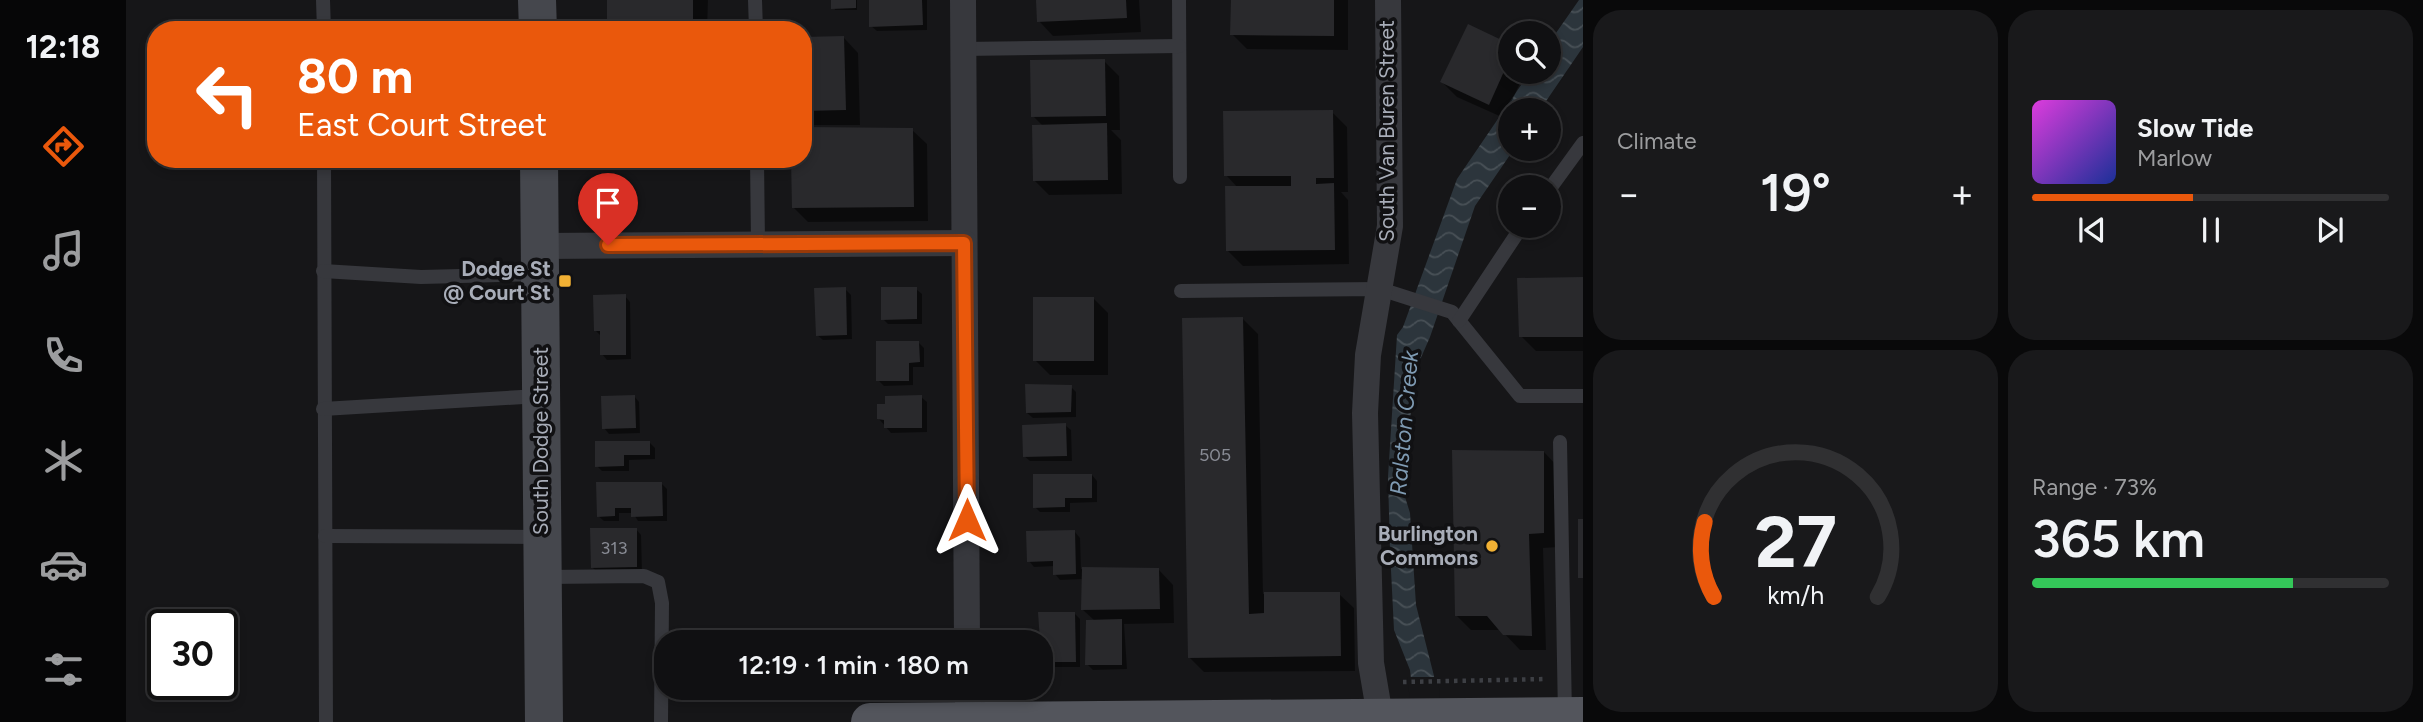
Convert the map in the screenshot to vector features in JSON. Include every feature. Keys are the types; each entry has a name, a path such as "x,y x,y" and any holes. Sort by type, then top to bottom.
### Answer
{"main road":[{"path":"537,0 538,21"},
{"name":"South Dodge Street","path":"539,168 544,722"},
{"path":"870,722 968,710 1393,710 1470,699 1571,704"}],"street":[{"path":"963,0 967,630"},
{"name":"South Van Buren Street","path":"1388,0 1390,226 1368,355 1365,413 1371,663 1393,710"},
{"path":"540,260 758,244 964,243"}],"lane":[{"path":"323,0 324,21"},
{"path":"755,0 756,21"},
{"path":"1179,0 1180,177"},
{"path":"963,49 1179,46"},
{"path":"1560,175 1583,143"},
{"path":"324,168 326,722"},
{"path":"757,168 758,244"},
{"path":"1459,321 1514,238"},
{"path":"323,271 421,277 540,260"},
{"path":"1181,291 1380,289 1452,312 1521,396 1583,396"},
{"path":"323,409 541,396"},
{"path":"1560,442 1571,704"},
{"path":"325,536 542,537"},
{"path":"542,577 644,576 658,582 662,603 661,722"}],"path":[{"path":"1393,710 1470,699 1571,704"}],"water":[{"name":"Ralston Creek","path":"1579,0 1583,0 1583,47 1561,79 1561,26"},
{"name":"Ralston Creek","path":"1522,84 1558,84 1548,98 1512,98"},
{"name":"Ralston Creek","path":"1498,119 1498,161 1506,161 1475,206 1430,337 1416,369 1402,487 1410,513 1416,605 1434,676 1439,722 1416,722 1410,670 1394,630 1390,550 1388,477 1397,335 1403,327 1457,179"}],"pier":[{"path":"1407,677 1438,677 1442,722 1413,722"}],"building":[{"path":"607,0 693,0 693,21 607,21"},
{"path":"831,0 856,0 856,8 831,9"},
{"path":"869,0 922,0 923,25 869,27"},
{"path":"1036,0 1126,0 1127,18 1037,22"},
{"path":"1231,0 1334,0 1334,36 1230,35"},
{"path":"1468,24 1498,38 1498,84 1489,105 1440,82"},
{"path":"844,36 846,110 812,111 812,37"},
{"path":"1105,59 1106,116 1031,117 1030,60"},
{"path":"1333,110 1334,178 1316,178 1316,184 1334,183 1335,250 1226,251 1225,186 1291,186 1291,176 1224,176 1223,111"},
{"path":"1107,123 1108,180 1033,181 1032,125"},
{"path":"812,127 913,128 914,207 792,208 791,168 812,168"},
{"path":"1583,277 1583,337 1519,337 1517,278"},
{"path":"846,287 847,335 816,336 814,288"},
{"path":"881,287 917,287 917,319 881,320"},
{"path":"626,294 626,355 600,355 600,331 594,331 593,295"},
{"path":"1033,297 1094,297 1094,361 1033,361"},
{"path":"1243,317 1249,614 1264,613 1264,592 1340,592 1341,656 1188,658 1182,318"},
{"path":"876,341 919,341 920,362 909,363 909,381 876,381"},
{"path":"1025,384 1072,385 1071,412 1026,413"},
{"path":"635,395 636,428 602,429 601,396"},
{"path":"922,395 922,428 884,428 884,420 877,419 877,404 885,404 885,396"},
{"path":"1066,423 1067,456 1023,457 1022,425"},
{"path":"595,441 650,441 650,455 624,455 624,466 595,467"},
{"name":"Burlington Commons","path":"1452,450 1544,451 1544,533 1529,534 1532,636 1503,635 1487,616 1455,616"},
{"path":"1033,474 1092,474 1092,498 1065,498 1065,507 1033,508"},
{"path":"596,482 662,482 663,516 631,517 631,508 615,508 615,516 597,517"},
{"path":"1578,519 1583,519 1583,578 1578,578"},
{"path":"590,528 637,528 637,567 591,568"},
{"path":"1075,530 1076,574 1053,575 1053,561 1027,562 1026,531"},
{"path":"1082,567 1159,568 1160,609 1081,610"},
{"path":"1038,612 1075,612 1076,662 1053,662 1053,630 1039,630"},
{"path":"1122,619 1122,665 1085,665 1086,620"}],"place":[{"name":"Dodge St @ Court St","path":"565,281"},
{"name":"Burlington Commons","path":"1492,546"}],"route":[{"path":"608,245 964,243 967,520"}]}
